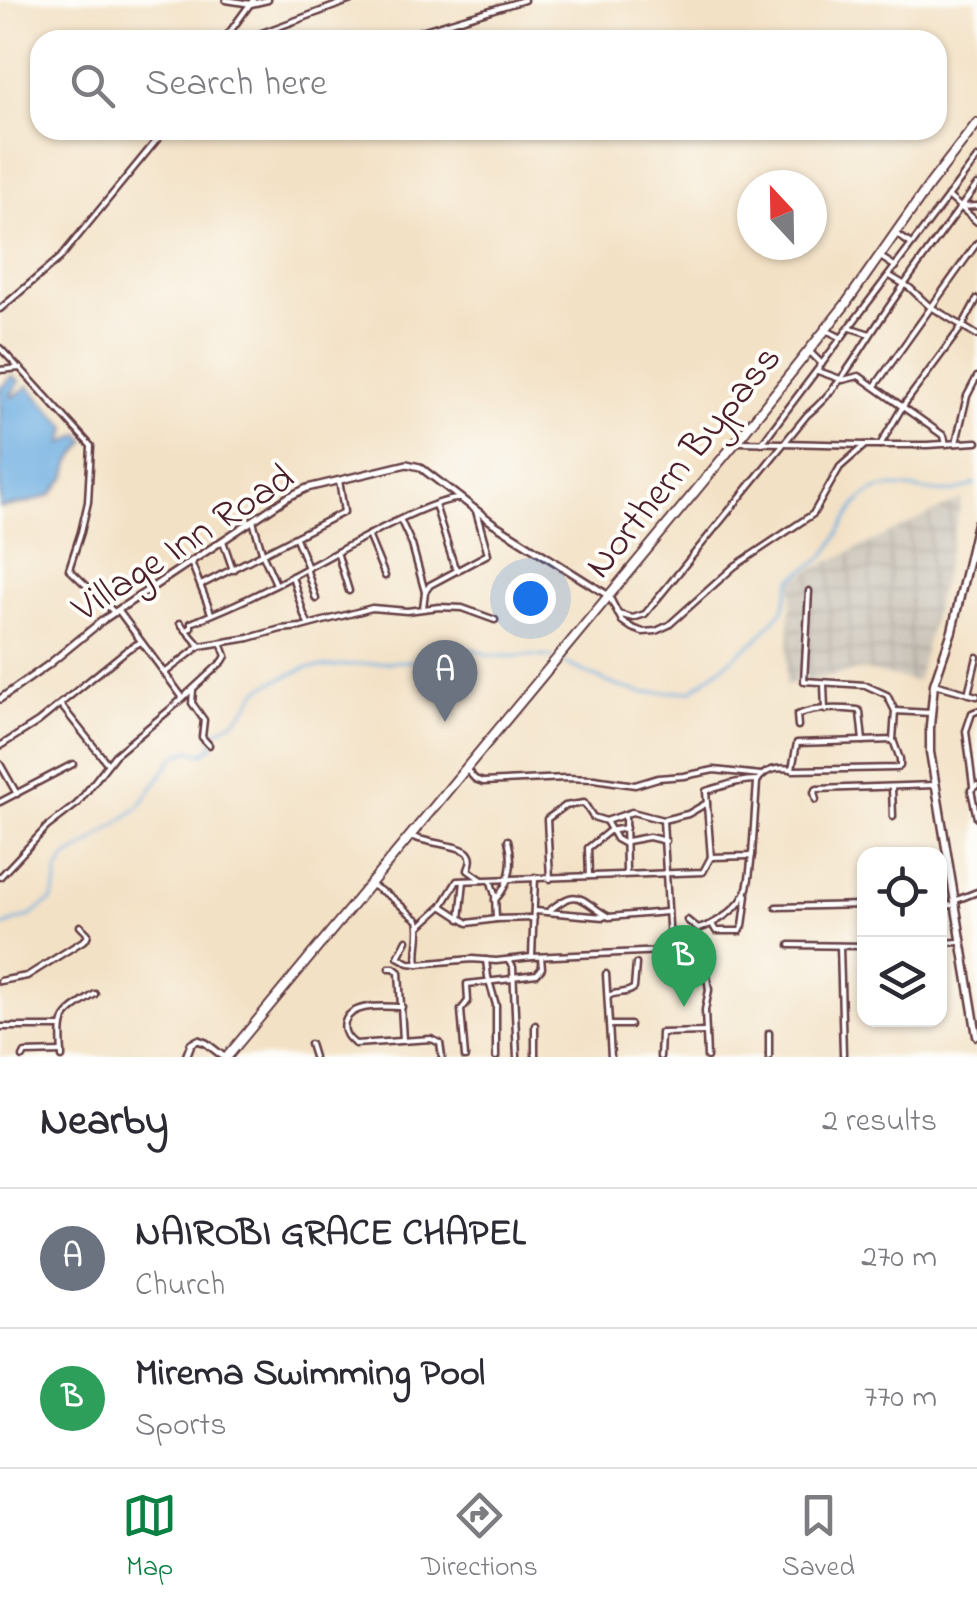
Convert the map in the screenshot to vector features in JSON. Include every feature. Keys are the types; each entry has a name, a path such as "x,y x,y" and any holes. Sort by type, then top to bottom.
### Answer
{"main road":[{"name":"Northern Bypass","path":"225,1057 737,441 826,330 977,123"},
{"path":"977,523 952,631 934,684 930,744 977,1036"}],"street":[{"path":"226,0 268,0"},
{"path":"268,30 348,0"},
{"path":"424,30 524,0"},
{"path":"231,30 252,2"},
{"path":"0,309 60,258 157,140"},
{"path":"762,443 977,158"},
{"path":"618,614 634,618 645,614 807,414 822,403 977,185"},
{"path":"948,196 977,222"},
{"path":"960,207 977,206"},
{"path":"895,232 912,245"},
{"path":"876,386 977,243"},
{"path":"879,256 896,268"},
{"path":"890,276 977,335"},
{"path":"880,444 977,299"},
{"path":"850,328 870,334"},
{"path":"826,330 842,338"},
{"path":"0,348 92,448 90,493 69,569 116,611 183,698"},
{"path":"809,351 822,364"},
{"path":"0,370 19,368"},
{"path":"818,370 841,379 859,376 944,436 946,444"},
{"path":"956,443 967,396 977,377"},
{"path":"737,441 977,442"},
{"path":"609,596 626,625 637,630 656,631 676,620 735,566 808,519 840,468 864,444"},
{"name":"Village Inn Road","path":"0,699 116,611 301,490 410,463 420,466 476,511 609,596"},
{"path":"201,585 344,512 339,480"},
{"path":"186,630 191,624 368,535 446,499 460,498"},
{"path":"434,504 458,571"},
{"path":"425,592 430,585 488,554 476,511"},
{"path":"400,520 425,592 423,609"},
{"path":"253,521 276,584"},
{"path":"368,535 385,576"},
{"path":"296,538 316,599"},
{"path":"222,540 233,570"},
{"path":"337,552 349,591"},
{"path":"191,562 212,615"},
{"path":"967,562 977,564"},
{"path":"292,576 310,625"},
{"path":"420,926 442,906 458,881 703,872 710,858 708,790 730,782 760,777 780,768 797,772 900,766 893,740 895,711 886,696 865,685 804,680 810,590"},
{"path":"166,672 200,646 310,625 372,608 462,608 495,620"},
{"path":"634,618 637,630"},
{"path":"180,623 200,646"},
{"path":"0,746 141,642"},
{"path":"0,877 47,827 74,807 108,763 144,728 223,661 226,656 221,643"},
{"path":"968,694 977,656"},
{"path":"824,684 825,710"},
{"path":"934,684 977,696"},
{"path":"193,690 192,703 204,720 202,737 209,745"},
{"path":"60,704 108,763"},
{"path":"798,726 799,714 853,709 860,712 862,741"},
{"path":"895,711 931,713"},
{"path":"977,711 972,714 966,732 977,818"},
{"path":"792,770 798,744 893,740"},
{"path":"0,764 17,794"},
{"path":"0,802 74,764"},
{"path":"466,769 484,782 566,778 635,784 714,770 760,777"},
{"path":"712,924 716,931 740,931 743,926 760,777"},
{"path":"816,800 817,789 936,785"},
{"path":"892,786 893,817"},
{"path":"550,879 547,822 566,806 584,803 593,817 606,822 616,839 625,843 649,837 666,840"},
{"path":"606,822 632,812 663,820 688,814 707,803"},
{"path":"625,815 626,874"},
{"path":"406,940 398,957 418,964 668,950 663,820"},
{"path":"590,876 588,848 612,830 626,828"},
{"path":"411,836 468,852 468,870 482,880"},
{"path":"495,900 509,879 508,840"},
{"path":"710,858 752,855"},
{"path":"532,957 536,877"},
{"path":"490,880 496,919"},
{"path":"460,919 464,882"},
{"path":"371,884 418,920 418,964"},
{"path":"947,904 977,892"},
{"path":"687,920 698,929 712,924 747,894"},
{"path":"548,912 562,900 584,898 609,917"},
{"path":"776,907 857,905"},
{"path":"442,906 468,923 548,912 609,917 669,912"},
{"path":"0,981 27,976 86,939 86,930 80,926"},
{"path":"947,943 961,942"},
{"path":"790,944 857,946"},
{"path":"402,950 417,945"},
{"path":"840,946 843,1054"},
{"path":"465,1057 461,1010 468,1001 467,984 537,974 542,968 541,957"},
{"path":"486,960 496,1006 496,1057"},
{"path":"508,960 512,967 517,1057"},
{"path":"608,996 634,988 636,964"},
{"path":"388,968 399,972 403,1042"},
{"path":"606,974 611,1057"},
{"path":"665,980 707,977 707,1057"},
{"path":"24,1057 62,1054 65,1014 96,994"},
{"path":"402,1007 357,1010 344,1028 350,1042 436,1040 442,1047 442,1057"},
{"path":"609,1026 630,1024"},
{"path":"535,1025 536,1057"},
{"path":"0,1028 61,1028"},
{"path":"660,1057 661,1033 706,1032"},
{"path":"768,1033 769,1057"},
{"path":"310,1044 314,1057"},
{"path":"187,1057 196,1046 211,1047 225,1057"}],"shaded area":[{"path":"962,499 917,682 863,670 785,686 793,579"}],"water":[{"path":"12,376 20,381 10,396 28,386 67,427 63,444 80,434 86,441 70,463 67,476 51,495 0,508 0,389"}],"waterway":[{"path":"560,661 616,686 645,693 691,691 757,639 783,610 792,579 824,556 863,498 884,488 950,492 975,484"},
{"path":"0,927 30,916 52,900 57,872 66,858 138,808 175,756 190,750 202,754 213,746 211,735 235,720 256,692 271,683 306,668 425,662 475,649 492,655 553,658"}],"place":[{"name":"NAIROBI GRACE CHAPEL","path":"445,722"},
{"name":"Mirema Swimming Pool","path":"684,1007"}]}
